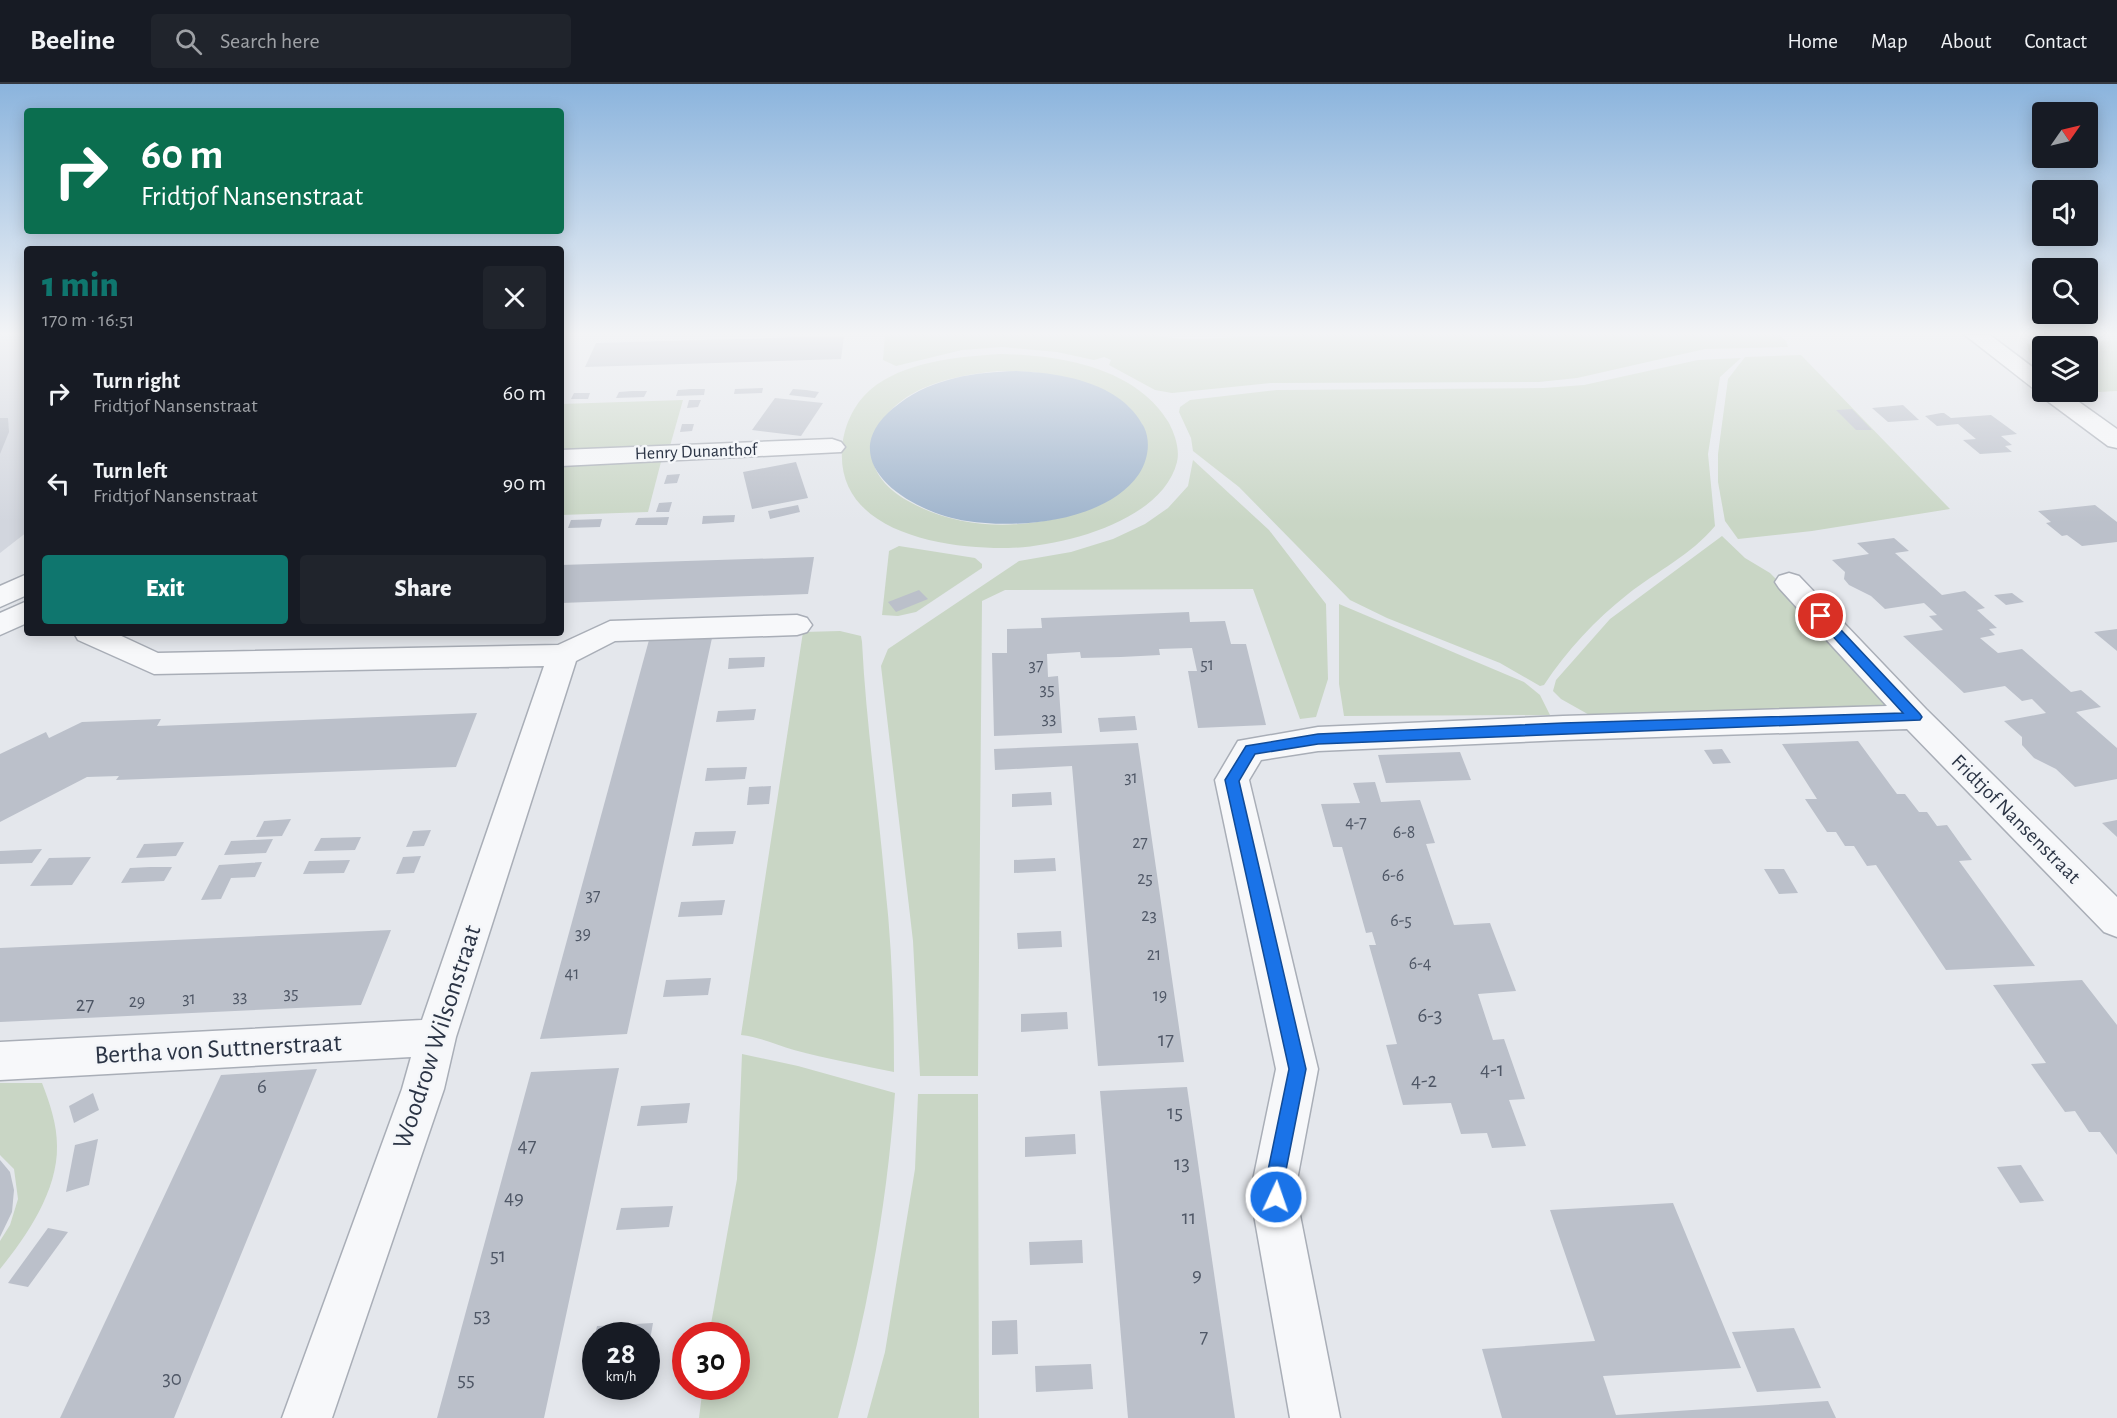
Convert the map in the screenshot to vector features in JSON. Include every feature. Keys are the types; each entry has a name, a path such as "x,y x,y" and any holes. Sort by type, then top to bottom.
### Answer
{"street":[{"path":"2064,402 2117,441"},
{"name":"Henry Dunanthof","path":"564,458 832,447"},
{"name":"Fridtjof Nansenstraat","path":"1789,582 1915,717 2117,921"},
{"path":"0,625 20,595"},
{"path":"95,636 154,664 409,646 563,655 610,631 797,625"},
{"name":"Woodrow Wilsonstraat","path":"307,1418 423,1089 436,1037 563,655"},
{"path":"1315,1418 1277,1215 1275,1180 1298,1069 1232,780 1250,750 1318,739 1563,728 1915,717"},
{"name":"Bertha von Suttnerstraat","path":"0,1061 436,1037"}],"shaded area":[{"path":"0,397 24,397 24,534 0,553"}],"green space":[{"path":"863,397 908,397 896,405 884,419 876,435 872,456 874,465 889,488 898,495 952,519 1000,525 1024,524 1071,515 1094,507 1142,424 1128,406 1109,397 1147,397 1155,404 1169,423 1175,437 1177,462 1168,483 1152,501 1131,515 1106,527 1054,543 1030,546 1008,548 955,545 926,539 900,530 876,518 857,500 845,478 842,450 847,425"},
{"path":"1214,397 1717,397 1708,454 1715,526 1695,546 1604,614 1582,636 1544,685 1540,686 1500,663 1387,618 1350,600 1239,487 1193,451 1191,438 1179,412 1180,407 1190,400"},
{"path":"1726,397 1842,397 1950,509 1812,531 1738,539 1725,521 1718,482 1718,454"},
{"path":"683,400 670,446 564,449 564,404"},
{"path":"662,458 648,512 564,515 564,461"},
{"path":"1193,460 1269,530 1326,604 1328,679 1316,717 1300,719 1253,589 1005,590 982,601 978,1076 920,1076 913,941 881,666 888,649 1019,561 1071,552 1113,539 1145,524 1168,508 1188,486"},
{"path":"1722,536 1745,558 1770,573 1873,676 1896,708 1593,717 1561,699 1553,691 1556,680 1610,619"},
{"path":"899,546 975,558 982,564 982,568 916,612 898,616 882,615 889,551"},
{"path":"1339,604 1524,682 1540,695 1550,715 1344,716 1339,684"},
{"path":"840,631 861,636 862,642 889,931 894,1072 806,1053 741,1035 803,632"},
{"path":"742,1054 798,1066 895,1093 887,1176 875,1257 838,1418 699,1418 701,1400 750,1400 750,1322 711,1322 737,1179"},
{"path":"0,1083 42,1083 54,1122 57,1146 56,1163 47,1196 30,1227 0,1269 0,1241 10,1225 18,1199 14,1169 0,1155"},
{"path":"918,1094 978,1094 979,1418 867,1418 885,1352 915,1169"}],"water":[{"path":"908,397 1117,397 1134,412 1144,427 1147,439 1145,463 1139,474 1124,490 1106,503 1084,512 1036,522 1011,524 967,521 944,516 900,495 883,480 873,462 870,444 879,424"}],"building":[{"path":"572,397 589,397 588,399 571,399"},
{"path":"775,398 823,403 801,436 752,430"},
{"path":"689,400 701,400 698,407 687,408"},
{"path":"1903,405 1919,420 1888,422 1872,408"},
{"path":"1852,409 1872,430 1856,430 1836,410"},
{"path":"1941,413 1951,418 1991,415 2017,434 2001,436 2012,445 2005,446 2012,452 1980,454 1963,440 1976,439 1958,424 1937,426 1925,416"},
{"path":"0,418 8,418 9,432 0,454"},
{"path":"682,424 694,424 692,431 680,432"},
{"path":"796,462 808,498 752,509 743,472"},
{"path":"680,474 677,483 664,484 667,475"},
{"path":"672,502 669,512 656,512 659,503"},
{"path":"798,505 800,512 770,519 768,511"},
{"path":"2095,505 2117,522 2117,542 2082,546 2067,535 2062,536 2046,523 2051,522 2038,511"},
{"path":"735,515 734,522 702,524 703,516"},
{"path":"669,517 667,525 635,525 638,518"},
{"path":"602,519 600,527 568,528 571,520"},
{"path":"1894,538 1909,551 1895,553 1942,595 1965,591 1985,608 1977,610 1997,628 1989,629 1995,635 1980,638 1998,653 2022,649 2071,692 2081,690 2101,707 2076,712 2117,748 2117,779 2075,787 2056,769 2034,758 2022,745 2022,737 2004,721 2046,713 2032,699 2022,701 2005,686 1964,693 1903,636 1943,630 1929,616 1937,615 1924,603 1885,609 1871,596 1849,585 1844,579 1845,572 1832,560 1869,554 1857,543"},
{"path":"814,557 808,594 564,603 564,565"},
{"path":"919,590 928,599 896,612 888,602"},
{"path":"2012,593 2024,602 2006,605 1994,595"},
{"path":"1189,612 1190,622 1225,621 1231,644 1246,644 1266,725 1198,728 1188,671 1197,671 1192,648 1159,649 1160,655 1121,657 1081,658 1080,652 1047,654 1048,677 1058,676 1062,733 994,736 992,653 1007,653 1007,629 1042,628 1041,618"},
{"path":"2117,629 2117,651 2094,632"},
{"path":"712,638 627,1034 540,1039 649,640"},
{"path":"765,657 764,667 728,669 729,658"},
{"path":"756,709 754,720 716,722 718,711"},
{"path":"477,713 456,767 116,780 119,776 87,777 0,822 0,754 46,732 49,738 82,722 161,719 157,726"},
{"path":"1135,716 1137,730 1100,732 1098,718"},
{"path":"1858,741 1897,794 1905,794 1919,812 1927,812 1937,826 1947,825 1972,860 1959,861 2035,966 1946,970 1876,865 1867,866 1854,846 1845,846 1836,832 1827,832 1805,799 1817,799 1782,744"},
{"path":"1138,743 1184,1062 1098,1066 1072,766 995,770 994,749"},
{"path":"1722,749 1731,763 1713,764 1704,750"},
{"path":"1460,752 1471,780 1386,783 1378,755"},
{"path":"747,767 745,779 705,781 707,768"},
{"path":"1375,782 1381,802 1420,800 1435,843 1426,844 1454,925 1490,923 1516,991 1478,994 1493,1040 1504,1039 1525,1099 1509,1100 1526,1146 1492,1148 1487,1133 1461,1134 1451,1103 1403,1105 1386,1045 1397,1044 1369,945 1376,945 1372,932 1366,933 1342,847 1333,847 1321,804 1360,803 1353,783"},
{"path":"771,786 769,804 747,805 749,787"},
{"path":"1051,792 1052,805 1012,807 1012,794"},
{"path":"291,819 282,836 256,837 264,821"},
{"path":"2117,820 2117,837 2102,823"},
{"path":"431,830 424,846 406,847 413,831"},
{"path":"736,831 733,844 692,846 695,832"},
{"path":"361,837 355,850 314,851 321,838"},
{"path":"273,839 266,853 224,855 231,841"},
{"path":"184,842 176,856 136,858 144,844"},
{"path":"42,849 32,863 0,864 0,851"},
{"path":"421,856 414,873 396,874 403,857"},
{"path":"91,857 72,885 30,886 49,858"},
{"path":"1055,858 1056,871 1014,873 1014,860"},
{"path":"350,860 344,873 303,874 309,861"},
{"path":"262,862 255,877 231,878 221,899 201,900 219,865"},
{"path":"172,867 164,881 121,883 130,868"},
{"path":"1764,869 1784,869 1798,893 1779,894"},
{"path":"725,900 722,915 678,917 681,902"},
{"path":"391,930 361,1005 0,1022 0,948"},
{"path":"1061,931 1062,947 1018,949 1017,933"},
{"path":"711,978 708,995 663,997 666,980"},
{"path":"2082,980 2117,1025 2117,1155 2100,1132 2089,1132 2075,1111 2065,1112 2031,1064 2046,1063 1993,985"},
{"path":"1067,1012 1068,1029 1021,1032 1021,1014"},
{"path":"619,1068 544,1418 437,1418 531,1072"},
{"path":"317,1069 174,1418 60,1418 221,1075"},
{"path":"1187,1087 1235,1418 1128,1418 1100,1091"},
{"path":"93,1093 99,1110 74,1123 69,1106"},
{"path":"690,1103 687,1123 637,1126 641,1106"},
{"path":"1075,1134 1076,1154 1025,1157 1025,1137"},
{"path":"98,1139 89,1185 66,1192 75,1145"},
{"path":"0,1160 10,1172 14,1190 12,1212 0,1237"},
{"path":"2021,1165 2044,1201 2020,1203 1997,1167"},
{"path":"1673,1203 1741,1368 1603,1376 1616,1415 1828,1401 1836,1418 1502,1418 1482,1349 1595,1341 1550,1210"},
{"path":"673,1206 669,1227 616,1230 621,1208"},
{"path":"48,1228 68,1232 28,1287 8,1283"},
{"path":"1082,1240 1083,1263 1030,1265 1029,1242"},
{"path":"1017,1320 1018,1354 992,1355 992,1321"},
{"path":"1794,1328 1821,1388 1757,1392 1732,1332"},
{"path":"1091,1364 1093,1389 1036,1392 1035,1366"}],"route":[{"path":"1276,1197 1275,1180 1298,1069 1232,780 1250,750 1318,739 1563,728 1915,717 1821,616"}]}
